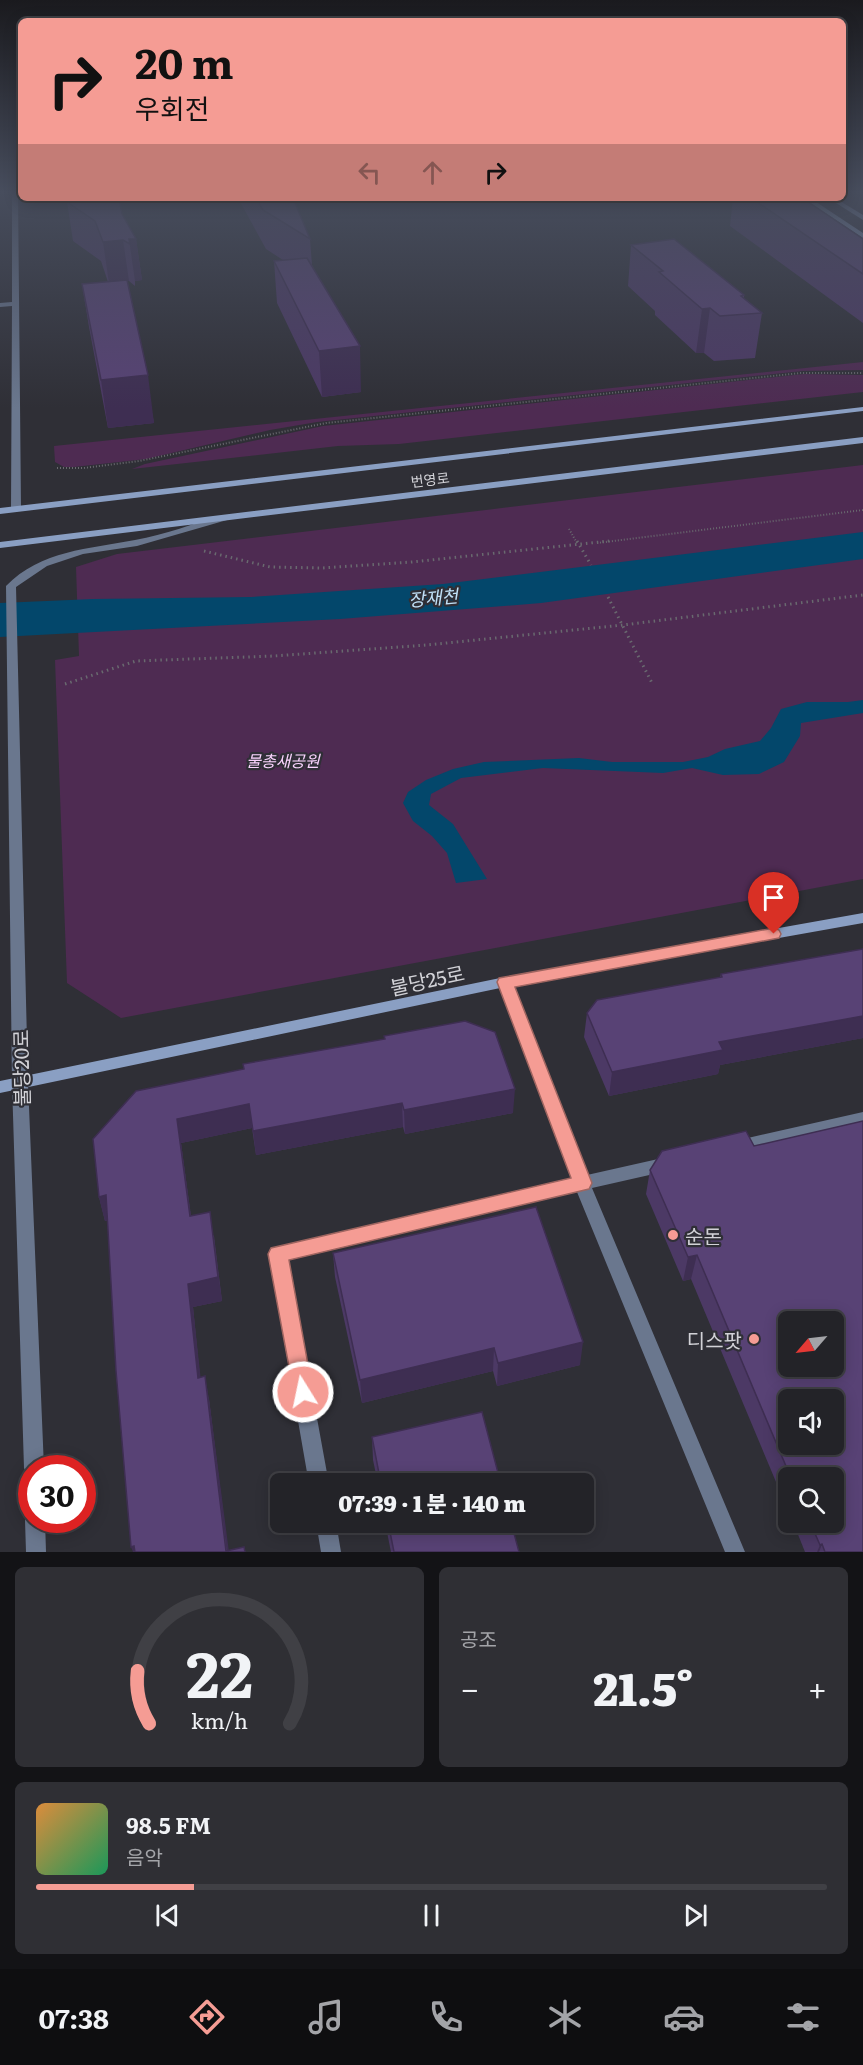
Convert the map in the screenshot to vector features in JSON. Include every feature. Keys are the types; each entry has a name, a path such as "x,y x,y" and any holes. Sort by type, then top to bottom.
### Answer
{"main road":[{"name":"번영로","path":"0,511 863,409"},
{"name":"번영로","path":"0,545 863,440"},
{"name":"불당25로","path":"0,1087 505,982 863,918"}],"street":[{"path":"15,263 16,509"},
{"path":"0,305 15,304"},
{"path":"0,580 11,585 44,564 81,551 137,543 224,518"},
{"name":"불당20로","path":"11,585 13,667 7,715 33,1455"},
{"path":"505,982 582,1183 735,1552"},
{"path":"717,1152 863,1118"},
{"path":"317,1473 278,1254 683,1160"},
{"path":"35,1533 36,1552"},
{"path":"328,1533 331,1552"}],"path":[{"path":"57,468 76,469 145,461 326,423 801,372 863,373"},
{"path":"204,551 270,567 322,568 412,562 579,545 863,510"},
{"path":"569,529 591,565"},
{"path":"65,684 136,662 428,645 623,625 863,595"},
{"path":"608,597 652,682"}],"green space":[{"path":"863,362 863,370 803,371 317,422 270,430 146,459 74,467 64,467 55,462 54,446"},
{"path":"804,374 863,375 863,392 399,444 338,446 132,469 145,464 323,426"},
{"name":"물총새공원","path":"863,465 863,879 121,1018 67,983 55,660 79,656 76,567 117,554"}],"water":[{"name":"장재천","path":"863,532 863,559 541,603 340,619 0,637 0,603 251,597 443,584"},
{"path":"863,700 863,713 801,723 800,736 784,762 759,774 723,775 692,768 663,773 543,768 461,778 431,794 429,805 453,824 487,879 456,883 447,853 432,836 413,821 403,803 408,792 426,780 453,769 484,762 579,758 612,762 683,762 760,741 771,728 781,709 807,702"}],"building":[{"path":"275,263 310,263 360,346 319,351"},
{"path":"654,263 705,263 744,295 741,296 762,313 720,316 710,308 702,309 659,272 663,271"},
{"path":"847,263 863,263 863,274"},
{"path":"127,280 148,375 101,380 82,284"},
{"path":"863,949 863,1016 719,1042 723,1050 612,1072 587,1013 597,1000 722,977 721,974"},
{"path":"465,1021 495,1032 515,1089 404,1110 402,1103 253,1131 249,1104 177,1119 190,1216 210,1212 218,1277 188,1284 198,1378 205,1376 226,1551 244,1547 245,1552 135,1552 134,1546 131,1547 116,1371 106,1195 99,1197 93,1139 136,1091 244,1069 243,1064 385,1039 384,1036"},
{"path":"863,1121 863,1552 825,1552 815,1533 844,1533 844,1467 786,1467 781,1455 844,1455 844,1389 778,1389 778,1447 697,1255 688,1257 650,1170 662,1151 746,1131 754,1146"},
{"path":"536,1207 583,1342 498,1363 494,1348 360,1380 333,1253"},
{"path":"482,1412 498,1473 379,1473 372,1437"},
{"path":"390,1533 514,1533 519,1552 394,1552"}],"place":[{"name":"순돈","path":"673,1235"},
{"name":"디스팟","path":"754,1339"}],"route":[{"path":"303,1392 278,1254 582,1183 505,982 774,934"}]}
